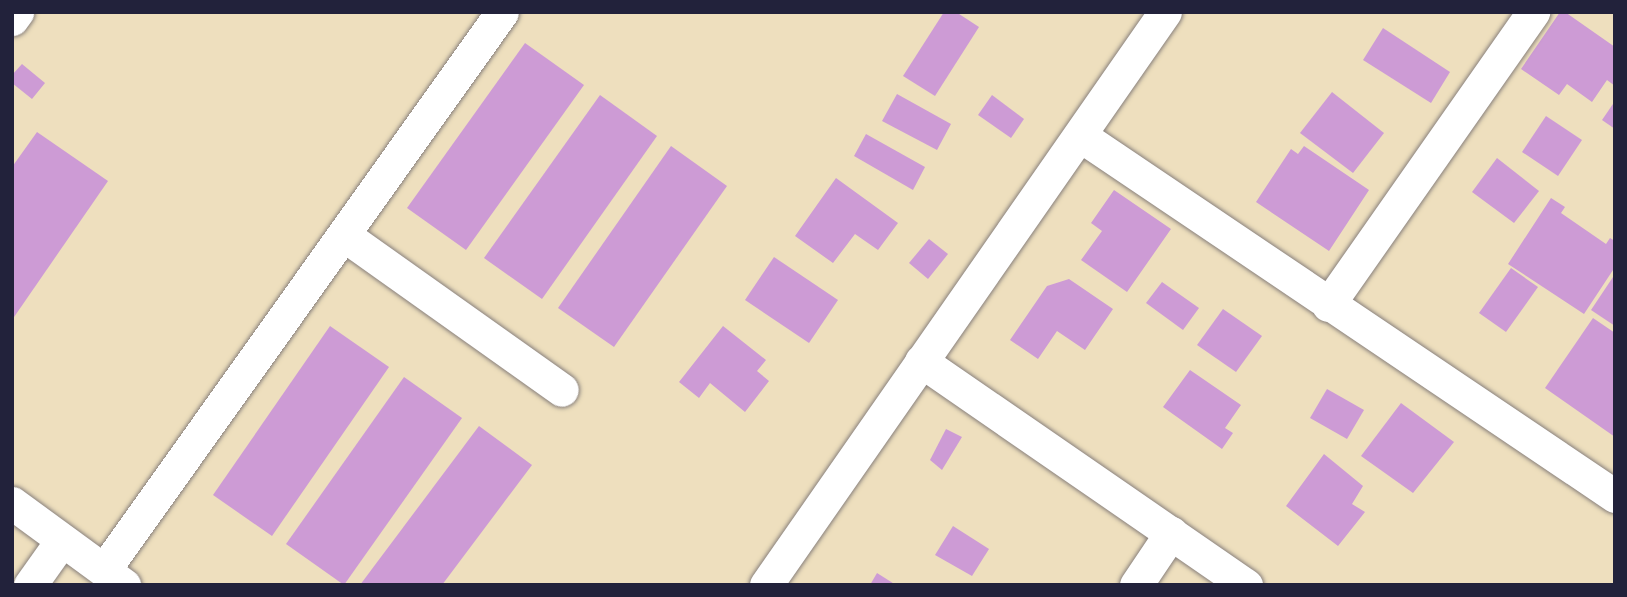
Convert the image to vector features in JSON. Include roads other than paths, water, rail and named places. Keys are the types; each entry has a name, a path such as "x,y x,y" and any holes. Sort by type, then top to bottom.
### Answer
{"street":[{"path":"12,19 17,12"},
{"path":"12,503 114,578 344,235 502,12"},
{"path":"766,585 1165,12"},
{"path":"1328,305 1533,12"},
{"path":"1081,136 1615,496"},
{"path":"344,235 562,390"},
{"path":"921,361 1246,585"},
{"path":"1136,585 1171,533"},
{"path":"30,585 62,540"}]}
